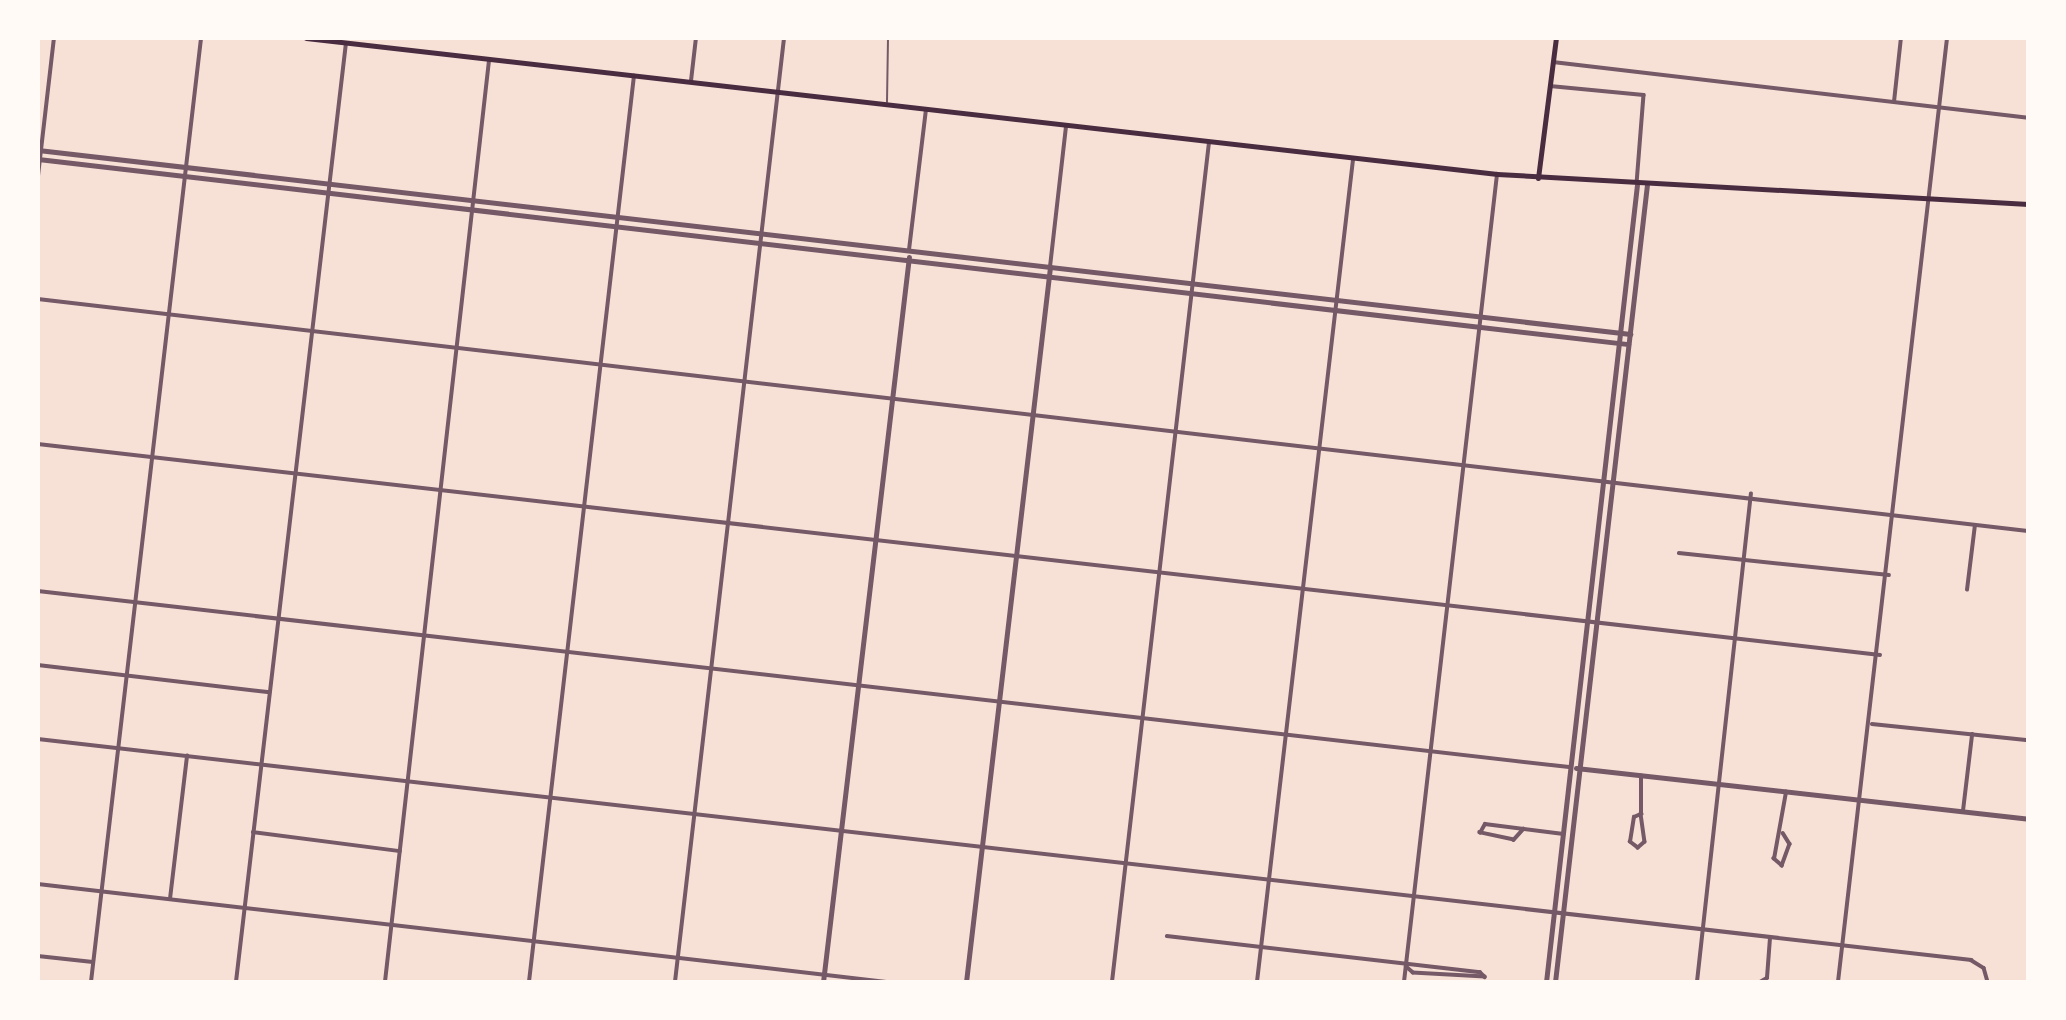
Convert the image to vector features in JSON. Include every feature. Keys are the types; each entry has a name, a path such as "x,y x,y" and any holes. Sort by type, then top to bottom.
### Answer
{"main road":[{"path":"1538,178 1556,38"},
{"path":"310,39 1353,160 1538,178 2028,204"}],"street":[{"path":"38,176 54,38"},
{"path":"91,982 201,38"},
{"path":"691,83 696,38"},
{"path":"675,982 784,38"},
{"path":"1894,102 1901,38"},
{"path":"1839,982 1864,800 1947,38"},
{"path":"236,982 345,43"},
{"path":"385,982 489,60"},
{"path":"1553,62 2028,118"},
{"path":"529,982 634,76"},
{"path":"1546,982 1647,98 1550,86"},
{"path":"823,982 926,110"},
{"path":"966,982 1066,126"},
{"path":"1112,982 1209,143"},
{"path":"40,150 1630,334"},
{"path":"39,159 1629,344"},
{"path":"1257,982 1353,160"},
{"path":"1404,982 1497,174"},
{"path":"1555,982 1647,185"},
{"path":"38,299 1752,494 1895,511 2028,531"},
{"path":"38,444 875,542 1016,556 1595,626 1880,655"},
{"path":"1697,982 1742,560 1752,494"},
{"path":"1967,590 1975,524"},
{"path":"1679,553 1889,575"},
{"path":"38,591 2028,819"},
{"path":"38,665 270,692"},
{"path":"1872,724 2028,740"},
{"path":"1963,811 1972,735"},
{"path":"38,739 1971,960 1984,968 1988,982"},
{"path":"170,899 187,756"},
{"path":"1641,776 1641,814 1645,842 1637,848 1630,842 1631,829 1641,814"},
{"path":"1783,833 1790,844 1782,866 1774,859 1783,833 1786,792"},
{"path":"1524,829 1514,840 1480,833 1485,824 1524,829 1563,834"},
{"path":"253,832 400,851"},
{"path":"38,884 888,982"},
{"path":"1167,936 1406,967 1480,972 1484,980 1413,973 1406,967"},
{"path":"1760,982 1769,980 1770,938"},
{"path":"38,956 93,962"}],"lane":[{"path":"886,106 888,38"}]}
